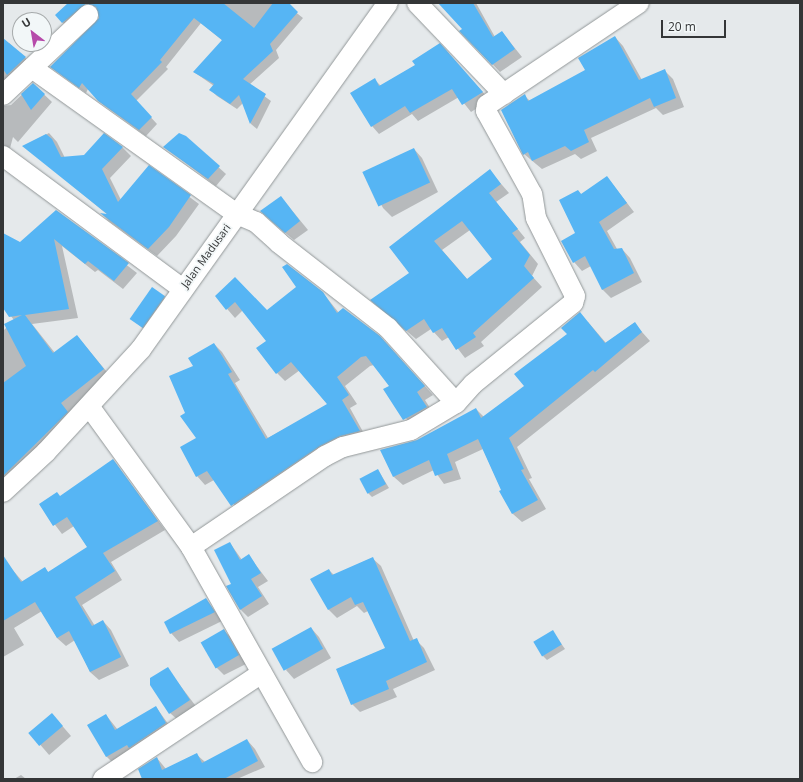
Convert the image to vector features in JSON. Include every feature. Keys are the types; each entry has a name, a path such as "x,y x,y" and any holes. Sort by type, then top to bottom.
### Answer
{"street":[{"name":"Jalan Madusari","path":"3,492 46,452 141,349 388,3"},
{"path":"417,3 504,94"},
{"path":"191,547 325,456 343,447 411,430 456,403 473,384 573,303 575,296 536,218 532,194 486,111 487,105 639,3"},
{"path":"3,95 88,15"},
{"path":"32,68 237,214 256,222 279,243 383,324 456,403"},
{"path":"3,156 183,289"},
{"path":"89,406 191,547 312,762"},
{"path":"103,779 262,674"}],"building":[{"path":"68,3 223,3 254,28 273,3 289,3 298,12 270,44 273,51 243,79 266,94 250,124 239,95 230,104 209,90 214,84 193,72 222,40 194,18 160,60 162,62 131,94 152,117 139,130 98,101 82,83 79,88 50,67 99,18 96,7 86,4 62,23 55,15"},
{"path":"438,3 473,3 493,37 502,31 515,49 492,65 459,31 462,29"},
{"path":"615,36 639,80 665,69 676,98 654,107 650,98 584,130 589,142 571,151 565,146 532,161 528,152 523,155 501,110 525,94 528,101 585,70 578,58"},
{"path":"3,38 12,45 12,52 20,52 26,57 7,75 3,69"},
{"path":"440,43 483,92 462,105 452,89 410,113 405,106 371,127 350,93 375,78 379,86 415,65 412,61"},
{"path":"33,83 45,94 31,110 21,94"},
{"path":"104,133 123,147 102,169 118,202 149,165 191,195 169,227 148,249 100,213 107,214 22,146 46,134 52,139 61,157 84,155"},
{"path":"179,133 186,136 220,166 208,179 163,147"},
{"path":"414,148 430,182 378,207 362,172"},
{"path":"490,169 501,184 489,193 518,229 512,233 530,255 524,266 534,278 473,333 476,337 456,350 442,328 433,333 424,319 406,331 370,300 409,273 389,247","holes":["462,221 492,259 467,279 434,241"]},
{"path":"607,176 627,203 599,222 614,249 622,248 634,273 602,290 585,256 573,263 561,241 575,233 559,200 578,190 581,194"},
{"path":"281,196 300,221 285,233 260,211"},
{"path":"56,210 129,263 114,281 88,261 85,264 54,239 69,309 25,315 53,353 77,335 104,369 61,403 68,412 3,476 3,383 26,366 4,324 22,315 9,317 3,308 3,233 20,242"},
{"path":"287,264 323,292 337,313 343,308 380,336 425,386 417,392 427,407 403,420 383,389 389,386 366,356 361,357 337,377 349,395 342,400 360,431 340,436 320,446 231,506 207,471 196,477 180,447 196,438 180,416 185,413 169,376 193,366 188,358 214,343 232,372 228,374 266,439 327,404 291,362 276,374 256,348 266,341 235,302 226,310 215,296 235,277 267,310 296,287 282,267"},
{"path":"152,287 165,296 143,328 130,319"},
{"path":"580,312 605,343 635,322 642,332 595,372 593,370 509,438 524,469 521,470 538,500 512,514 499,491 501,490 478,439 447,454 453,470 435,476 429,460 393,477 380,450 417,440 476,408 481,418 524,386 514,374 567,334 561,328"},
{"path":"113,459 158,521 103,553 115,571 75,597 92,626 103,620 121,657 90,672 69,631 57,638 35,602 3,621 3,555 21,582 45,567 48,572 87,547 67,517 53,526 39,504 57,492 60,496"},
{"path":"378,469 386,484 367,494 359,479"},
{"path":"230,542 240,560 249,554 261,573 251,579 262,596 240,610 226,586 231,584 214,550"},
{"path":"373,557 410,641 417,638 427,662 386,681 389,689 351,705 336,669 385,648 363,602 355,605 351,597 328,610 310,579 329,569 332,575"},
{"path":"206,598 215,612 170,634 164,622"},
{"path":"311,627 323,649 284,671 272,649"},
{"path":"224,629 239,655 216,668 201,642"},
{"path":"553,630 562,645 542,656 533,642"},
{"path":"168,667 190,700 169,714 150,685 150,678"},
{"path":"156,706 166,723 129,748 127,745 106,757 87,725 106,714 115,730"},
{"path":"52,713 63,726 39,746 28,733"},
{"path":"247,739 258,761 224,779 142,779 138,769 157,757 162,770 197,753 202,763"}]}
